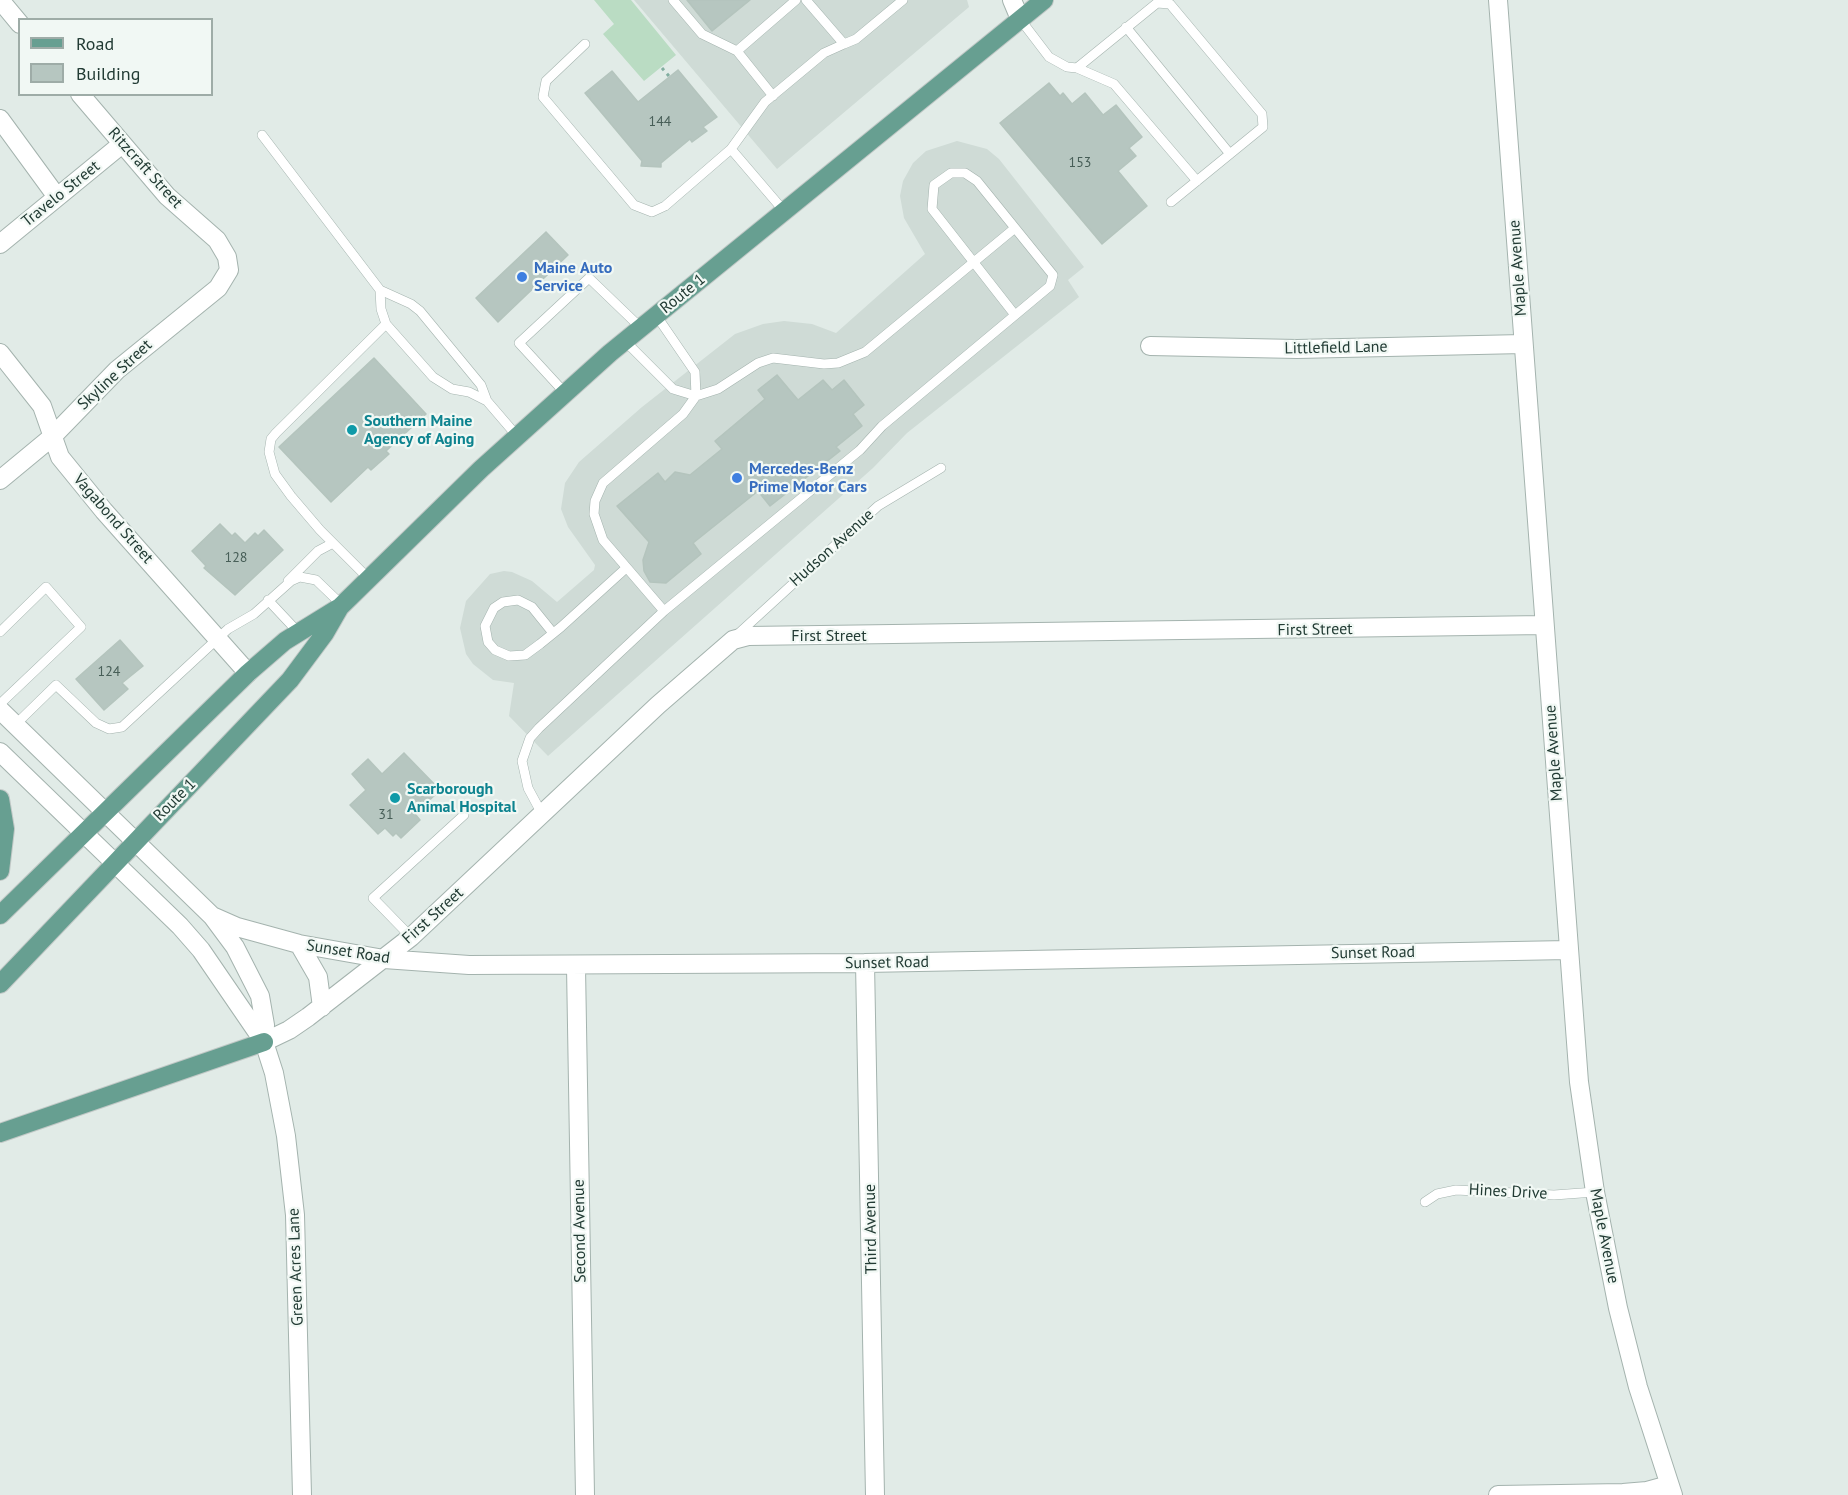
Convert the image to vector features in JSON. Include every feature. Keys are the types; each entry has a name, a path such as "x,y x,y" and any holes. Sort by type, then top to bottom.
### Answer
{"main road":[{"name":"Route 1","path":"0,984 290,680 325,633 341,606 517,436 656,315 1044,0"},
{"name":"Route 1","path":"0,915 248,673 298,632 341,606"},
{"path":"0,799 5,830 0,871"},
{"path":"0,1133 264,1042"}],"street":[{"path":"0,0 18,22"},
{"path":"1012,0 1020,19"},
{"name":"Maple Avenue","path":"1498,0 1579,1082 1595,1192 1617,1308 1638,1387 1671,1490"},
{"name":"Ritzcraft Street","path":"82,96 167,196 217,240 227,257 229,270"},
{"path":"0,119 57,197"},
{"name":"Travelo Street","path":"0,244 122,144"},
{"name":"Skyline Street","path":"0,480 52,437 117,370 218,288 229,270"},
{"name":"Littlefield Lane","path":"1150,346 1297,350 1523,344"},
{"name":"Vagabond Street","path":"0,352 42,406 48,416 52,437 60,456 81,484 248,673"},
{"name":"First Street","path":"264,1042 289,1030 411,937 657,705 733,639 748,636 1544,625"},
{"name":"Green Acres Lane","path":"0,710 212,916 253,978 262,1006 265,1025 264,1042 281,1108 295,1215 302,1495"},
{"name":"Green Acres Lane","path":"0,752 115,861 201,950 264,1042"},
{"name":"Sunset Road","path":"212,916 237,927 299,944 384,959 450,965 576,967 1568,950"},
{"path":"299,944 318,977 322,1006"},
{"name":"Third Avenue","path":"866,963 875,1495"},
{"name":"Second Avenue","path":"576,967 585,1495"},
{"path":"1498,1495 1671,1490"}],"lane":[{"path":"673,0 702,34 738,51 772,96"},
{"path":"738,51 796,0"},
{"path":"806,0 844,44"},
{"path":"585,44 546,81 543,97 634,206 652,212 665,206 731,149 765,102 772,96 824,53 856,39 903,0"},
{"path":"1077,68 1157,3 1170,4 1262,114 1263,127 1171,202"},
{"path":"1020,19 1049,57 1066,67 1077,68 1113,84 1127,96 1197,181"},
{"path":"1126,27 1230,154"},
{"path":"262,135 380,290 411,304 420,311 481,385 487,400 517,436"},
{"path":"731,149 784,211"},
{"path":"542,814 528,788 522,761 530,738 664,611 860,450 882,426 1050,286 1054,280 1053,275 970,176 957,172 941,178 934,185 932,209 1015,315"},
{"path":"664,611 611,552 597,528 594,514 598,492 603,483 683,414 696,396 718,388 738,374 773,358 824,364 852,359 865,352 1015,228"},
{"path":"565,393 519,343 589,278 641,328"},
{"path":"380,290 381,309 386,324 433,377 452,388 487,400"},
{"path":"656,315 695,372 696,396"},
{"path":"368,578 305,514 275,474 269,452 271,439 386,324"},
{"path":"625,341 673,389 696,396"},
{"name":"Hudson Avenue","path":"733,639 878,506 941,468"},
{"path":"15,725 56,685 96,723 109,729 122,727 239,621 254,614 318,551 333,543"},
{"path":"553,633 532,607 518,600 508,600 494,608 485,626 486,637 495,650 514,657 529,652 553,633 625,569"},
{"path":"282,587 300,577 309,577 316,580 341,606"},
{"path":"0,632 46,587 81,627 0,704"},
{"path":"268,600 298,632"},
{"path":"411,937 374,898 464,815"},
{"name":"Hines Drive","path":"1425,1202 1437,1194 1456,1190 1554,1195 1595,1192"}],"path":[{"path":"662,68 669,76"}],"shaded area":[{"path":"634,0 967,0 969,7 777,169"},
{"path":"957,141 987,149 999,159 1084,267 1068,280 1079,297 907,433 873,468 548,756 509,716 514,683 493,680 473,664 466,654 460,628 466,601 490,574 504,571 532,581 557,602 594,570 595,565 568,527 561,509 565,483 579,462 642,407 735,334 763,324 784,321 812,324 836,333 925,254 904,218 900,196 903,181 913,163 926,151"}],"green space":[{"path":"594,0 631,0 676,55 644,81 603,34 614,24"}],"building":[{"path":"687,0 750,0 712,31"},
{"path":"678,70 717,117 703,127 707,131 692,142 690,139 661,163 661,167 641,166 642,161 585,93 612,71 638,102"},
{"path":"1049,83 1060,96 1063,93 1072,104 1085,93 1103,115 1116,105 1142,137 1129,148 1136,156 1118,171 1147,206 1102,244 1000,123"},
{"name":"Maine Auto Service","path":"546,232 568,255 498,322 476,298"},
{"name":"Southern Maine Agency of Aging","path":"374,358 426,414 386,451 389,454 371,470 368,467 331,502 279,447"},
{"name":"Mercedes-Benz Prime Motor Cars","path":"777,375 798,400 823,380 832,390 844,380 864,405 853,414 862,426 836,447 840,451 770,506 758,491 693,543 701,554 666,583 650,582 644,571 643,560 649,542 617,506 658,473 665,482 675,472 690,475 722,449 715,441 765,399 758,390"},
{"path":"220,524 232,536 235,533 245,543 255,533 258,536 264,530 283,550 235,595 204,568 206,566 192,551"},
{"path":"120,640 143,666 122,683 128,689 104,710 76,679"},
{"name":"Scarborough Animal Hospital","path":"404,753 440,790 415,814 420,820 401,838 396,833 393,836 385,828 378,834 350,805 366,790 352,774 368,759 382,774"}],"place":[{"name":"Maine Auto Service","path":"522,277"},
{"name":"Southern Maine Agency of Aging","path":"352,430"},
{"name":"Mercedes-Benz Prime Motor Cars","path":"737,478"},
{"name":"Scarborough Animal Hospital","path":"395,798"}]}
